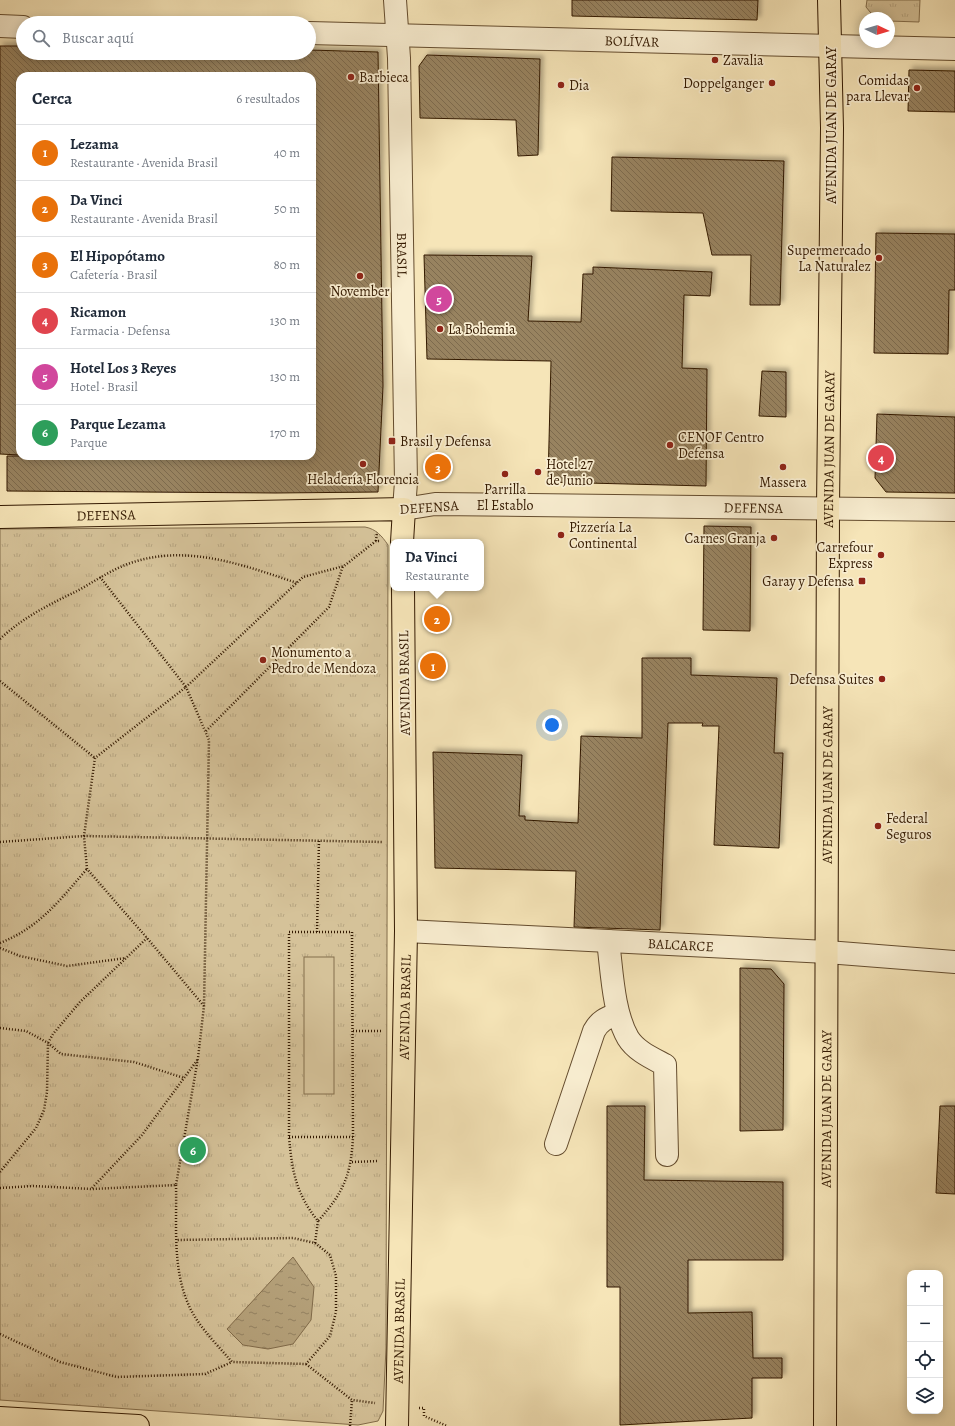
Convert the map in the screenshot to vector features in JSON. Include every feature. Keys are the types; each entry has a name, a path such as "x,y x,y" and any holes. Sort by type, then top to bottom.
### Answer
{"main road":[{"name":"AVENIDA JUAN DE GARAY","path":"826,1426 828,508 831,44 829,0"},
{"name":"DEFENSA","path":"0,516 404,510"},
{"path":"402,538 404,510"},
{"name":"AVENIDA BRASIL","path":"397,1426 406,931 403,591"},
{"path":"0,1418 138,1426"}],"street":[{"name":"BRASIL","path":"395,0 397,35 406,482 404,510"},
{"path":"0,26 16,27"},
{"name":"BOLÍVAR","path":"316,33 955,48"},
{"name":"DEFENSA","path":"404,510 435,504 955,510"},
{"name":"BALCARCE","path":"406,931 827,952 955,962"},
{"path":"608,941 618,1014 628,1039 644,1054 665,1065 667,1155"},
{"path":"556,1144 594,1031 598,1023 618,1014"}],"path":[{"path":"204,1006 87,869 84,836 95,758 186,687 304,577 344,566 376,541 390,540"},
{"path":"0,639 44,607 100,577 136,561 156,556 204,556 258,570 297,583"},
{"path":"206,731 329,607 344,566"},
{"path":"100,577 186,687 209,740 204,1006 198,1058 176,1185 177,1240 182,1290 195,1318 232,1362"},
{"path":"0,681 95,758"},
{"path":"0,842 84,836 385,842"},
{"path":"317,932 319,840"},
{"path":"0,943 18,936 49,913 87,869"},
{"path":"315,1243 318,1221 331,1206 344,1186 352,1162 352,932 289,932 289,1137 296,1184 306,1206 318,1221"},
{"path":"0,1172 36,1128 44,1110 47,1092 48,1043 53,1034 80,1002 147,938"},
{"path":"0,948 20,956 67,966 126,958"},
{"path":"0,1028 26,1031 48,1043 61,1054 134,1062 184,1078"},
{"path":"353,1031 404,1031"},
{"path":"92,1189 142,1134 198,1058"},
{"path":"289,1137 353,1137"},
{"path":"352,1162 402,1161"},
{"path":"0,1188 33,1186 92,1189 176,1185"},
{"path":"177,1240 282,1238 315,1243 330,1255 336,1276 336,1312 330,1336 306,1364"},
{"path":"0,1334 60,1362 117,1376 205,1374 232,1362 306,1364 352,1400 350,1426"}],"green space":[{"path":"867,0 920,0 919,22 895,21 895,12 870,12 866,7"},
{"path":"365,527 378,533 388,545 386,1348 383,1411 378,1421 358,1425 0,1400 0,529"},
{"path":"304,957 334,957 334,1094 304,1094"}],"water":[{"path":"293,1257 314,1287 311,1320 293,1344 268,1349 243,1345 227,1329"}],"building":[{"path":"572,0 758,0 757,20 572,16"},
{"path":"0,46 16,46 16,60 316,60 316,50 378,52 383,386 378,492 276,493 7,491 7,456 16,456 16,460 316,460 316,72 16,72 16,455 0,454"},
{"path":"427,55 540,59 538,155 518,156 516,120 420,118 419,66"},
{"path":"909,70 955,71 955,112 908,111"},
{"path":"612,157 784,161 780,305 750,305 751,255 712,255 703,213 611,211"},
{"path":"876,233 955,234 955,290 949,290 948,354 874,353"},
{"path":"424,255 532,256 528,321 581,322 583,274 593,274 593,267 712,272 710,296 684,295 682,368 707,369 706,486 548,482 551,361 427,359"},
{"path":"762,371 786,372 786,417 759,416"},
{"path":"877,414 955,417 955,493 886,492 875,478"},
{"path":"704,526 751,527 750,631 703,630"},
{"path":"642,658 691,658 691,675 777,678 774,753 783,753 779,848 714,845 719,726 702,726 703,723 668,723 660,930 574,927 576,871 435,868 433,752 522,755 519,816 525,816 525,820 578,823 581,736 642,738"},
{"path":"740,968 771,969 784,984 783,1130 740,1131"},
{"path":"607,1106 645,1106 644,1180 783,1182 783,1260 688,1260 688,1313 752,1312 753,1358 782,1358 782,1378 752,1378 752,1418 620,1425 620,1287 607,1287"},
{"path":"940,1106 955,1106 955,1194 936,1193"}],"place":[{"name":"Zavalia","path":"715,60"},
{"name":"Barbieca","path":"351,77"},
{"name":"Doppelganger","path":"772,83"},
{"name":"Dia","path":"561,85"},
{"name":"Comidas para Llevar","path":"917,88"},
{"name":"Supermercado La Naturalez","path":"879,258"},
{"name":"November","path":"360,276"},
{"name":"Hotel Los 3 Reyes","path":"439,299"},
{"name":"La Bohemia","path":"440,329"},
{"name":"Brasil y Defensa","path":"392,441"},
{"name":"CENOF Centro Defensa","path":"670,445"},
{"name":"Ricamon","path":"881,458"},
{"name":"Heladería Florencia","path":"363,464"},
{"name":"El Hipopótamo","path":"438,467"},
{"name":"Massera","path":"783,467"},
{"name":"Hotel 27 de Junio","path":"538,472"},
{"name":"Parrilla El Establo","path":"505,474"},
{"name":"Pizzería La Continental","path":"561,535"},
{"name":"Carnes Granja","path":"774,538"},
{"name":"Carrefour Express","path":"881,555"},
{"name":"Garay y Defensa","path":"862,581"},
{"name":"Da Vinci","path":"437,619"},
{"name":"Monumento a Pedro de Mendoza","path":"263,660"},
{"name":"Lezama","path":"433,666"},
{"name":"Defensa Suites","path":"882,679"},
{"name":"Federal Seguros","path":"878,826"},
{"name":"Parque Lezama","path":"193,1150"}]}
